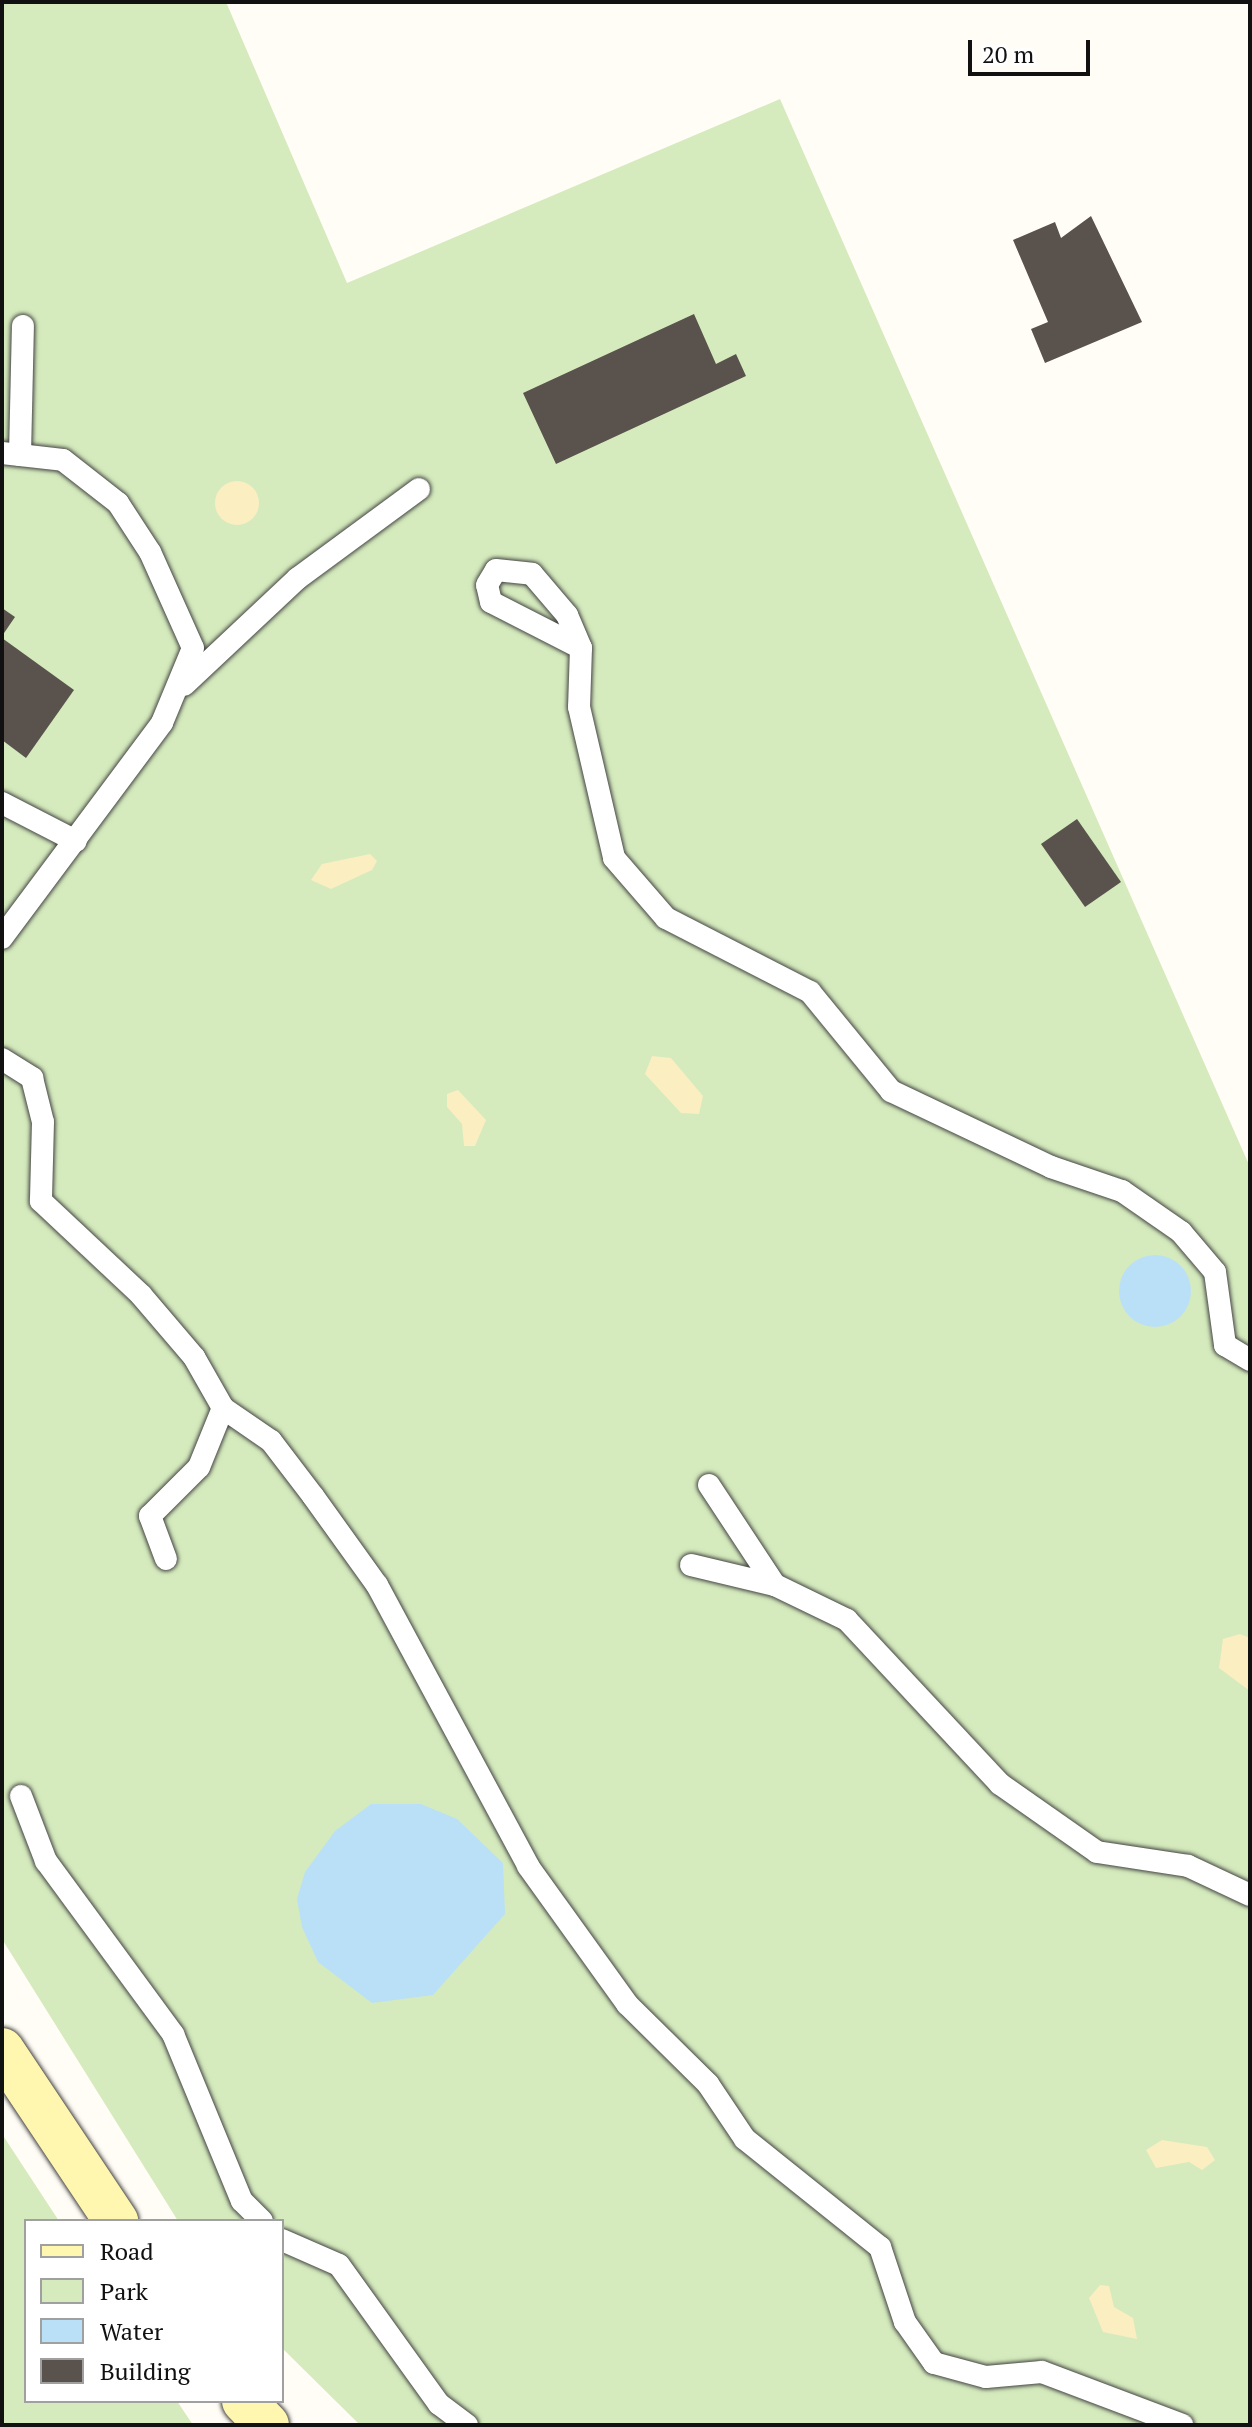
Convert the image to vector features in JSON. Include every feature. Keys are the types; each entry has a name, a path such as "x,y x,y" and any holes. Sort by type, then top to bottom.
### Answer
{"street":[{"path":"2,2050 115,2219"},
{"path":"246,2403 267,2425"}],"lane":[{"path":"23,326 11,454 63,460 118,503 150,552 193,648 173,696"},
{"path":"2,938 173,696 298,578 419,489"},
{"path":"581,648 579,707 614,858 666,918 810,992 891,1091 1051,1167 1122,1191 1181,1232 1215,1272 1225,1345 1250,1360"},
{"path":"2,803 72,839"},
{"path":"2,920 72,839"},
{"path":"2,1059 32,1078 43,1122 41,1201 141,1295 194,1357 223,1408 271,1441 377,1585 528,1866 627,2004 708,2084 745,2139 880,2247 905,2322 934,2363 986,2377 1042,2372 1182,2425"},
{"path":"166,1559 150,1516 199,1467 223,1408"},
{"path":"709,1485 775,1585"},
{"path":"691,1565 775,1585 847,1620 1000,1784 1097,1852 1188,1866 1250,1895"},
{"path":"21,1796 46,1861 173,2034 242,2201 260,2219"},
{"path":"284,2241 339,2265 439,2404 467,2425"}],"green space":[{"path":"2,2 226,2 347,283 780,99 1250,1167 1250,2425 360,2425 284,2350 284,2219 177,2219 2,1939"},
{"path":"2,2134 58,2219 24,2219 24,2403 178,2403 193,2425 2,2425"}],"sand":[{"path":"237,481 253,487 259,503 253,519 237,525 221,519 215,503 221,487"},
{"path":"370,854 377,861 372,870 331,889 311,880 322,864"},
{"path":"652,1056 671,1058 703,1096 699,1114 681,1113 645,1074"},
{"path":"458,1090 486,1120 475,1146 464,1146 462,1124 447,1107 447,1094"},
{"path":"1240,1634 1250,1638 1250,1691 1219,1668 1223,1639"},
{"path":"1162,2140 1207,2147 1215,2160 1202,2170 1189,2162 1156,2168 1146,2150"},
{"path":"1100,2285 1109,2286 1114,2307 1133,2318 1137,2339 1103,2332 1089,2298"}],"water":[{"path":"1155,1255 1181,1265 1191,1291 1181,1317 1155,1327 1129,1317 1119,1291 1129,1265"},
{"path":"371,1804 421,1804 457,1819 503,1863 505,1914 433,1995 372,2003 318,1962 302,1927 297,1899 305,1872 335,1831"}],"building":[{"path":"1091,216 1142,322 1045,363 1031,329 1048,322 1013,240 1055,222 1061,238"},
{"path":"694,314 716,364 736,354 746,376 556,464 523,393"},
{"path":"2,608 15,617 2,636"},
{"path":"2,638 74,690 26,758 2,740"},
{"path":"1077,819 1121,882 1085,907 1041,844"}]}
